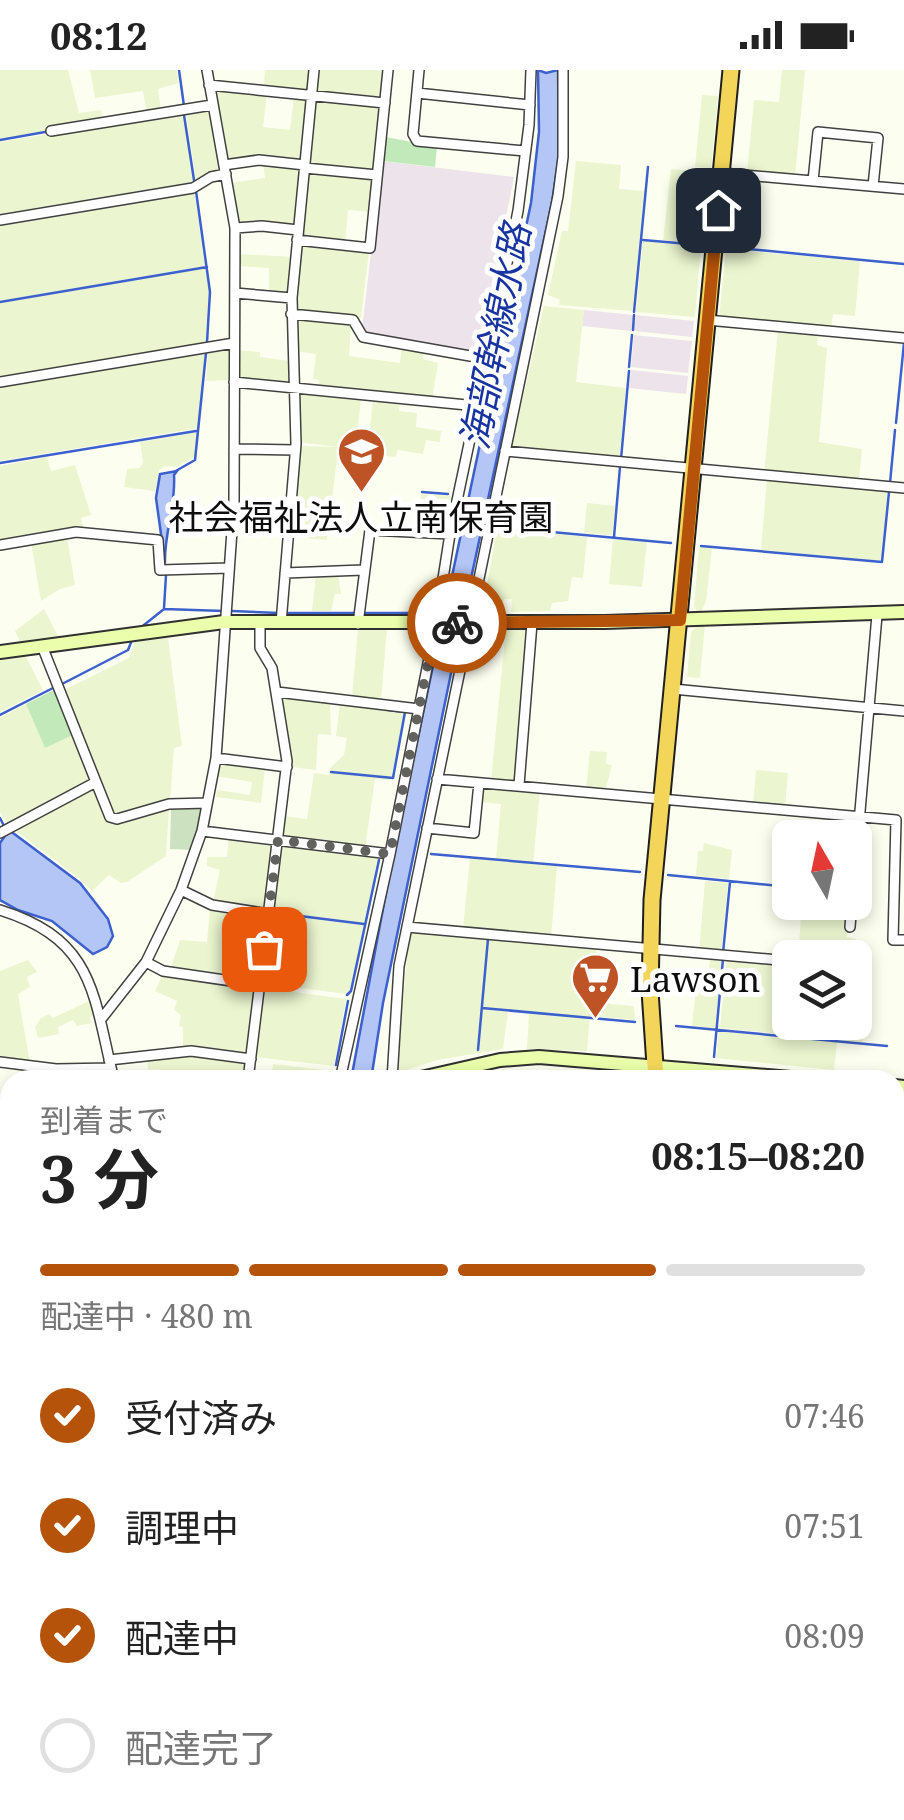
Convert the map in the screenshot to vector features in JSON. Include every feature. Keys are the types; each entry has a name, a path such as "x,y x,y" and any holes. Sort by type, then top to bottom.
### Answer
{"highway":[{"path":"650,1070 652,900 731,70"}],"street":[{"path":"102,1018 146,962 180,890 202,831 216,758 234,449 236,228 207,70"},
{"path":"281,617 296,450 291,314 314,70"},
{"path":"236,228 262,226 370,248 388,70"},
{"path":"420,70 413,134 417,140 525,151"},
{"path":"342,1070 390,854 450,534 518,211 531,70"},
{"path":"393,1070 399,966 406,927 558,196 563,157 563,70"},
{"path":"209,85 384,103"},
{"path":"417,93 530,105"},
{"path":"51,131 212,105"},
{"path":"813,181 818,132 878,138 873,186"},
{"path":"0,220 193,188 225,170 258,160 377,175"},
{"path":"722,173 904,189"},
{"path":"235,293 292,298"},
{"path":"291,314 353,320 362,336 487,358"},
{"path":"708,320 904,338"},
{"path":"0,382 234,343"},
{"path":"234,382 476,406"},
{"path":"234,449 296,450"},
{"path":"505,451 904,488"},
{"path":"358,617 370,530 450,534"},
{"path":"0,545 76,532 142,538 158,540 160,570 228,568"},
{"path":"285,574 363,570"},
{"path":"0,652 225,614 260,623 281,617 358,617 467,623 904,612"},
{"path":"859,818 877,615"},
{"path":"519,786 532,622"},
{"path":"249,1070 287,767 272,668 260,648 260,623"},
{"path":"42,646 110,817 116,819 169,804 207,803"},
{"path":"673,689 904,710"},
{"path":"277,692 419,709"},
{"path":"216,758 287,767"},
{"path":"437,779 896,820 899,896 893,940 904,940"},
{"path":"4,830 96,782"},
{"path":"426,828 474,832 479,784"},
{"path":"202,831 390,854"},
{"path":"180,890 212,906 269,914"},
{"path":"0,910 42,925 69,950 88,978 102,1018 112,1070"},
{"path":"850,927 851,920"},
{"path":"406,927 772,959"},
{"path":"146,962 163,971 259,985"},
{"path":"0,1062 56,1070 192,1051 251,1059"},
{"path":"456,1070 500,1060 539,1057 642,1070"}],"shaded area":[{"path":"382,161 514,177 479,353 366,334 362,328"},
{"path":"584,310 633,315 632,331 582,326"},
{"path":"636,315 694,321 692,337 634,331"},
{"path":"634,335 692,341 688,373 631,367"},
{"path":"631,370 688,376 686,394 629,388"}],"green space":[{"path":"0,70 68,70 79,113 101,110 103,121 0,139"},
{"path":"90,70 177,70 179,83 158,89 161,111 147,113 143,91 95,98"},
{"path":"265,70 312,70 310,90 264,88"},
{"path":"317,70 385,70 382,100 315,92"},
{"path":"782,70 805,70 795,177 747,173 754,100 779,102"},
{"path":"215,88 267,93 263,127 290,130 294,96 307,98 303,161 226,161"},
{"path":"702,95 718,96 711,168 695,167"},
{"path":"314,100 381,105 373,172 309,163"},
{"path":"208,109 221,172 196,181 186,113"},
{"path":"182,112 194,182 191,186 0,218 0,142"},
{"path":"386,137 437,147 435,167 383,161"},
{"path":"576,161 621,165 619,189 644,191 633,311 559,305 560,300 548,295 562,231 568,231"},
{"path":"263,163 299,166 302,170 297,225 237,222 230,183 265,178"},
{"path":"671,169 695,171 688,243 663,240"},
{"path":"307,171 373,177 372,212 348,210 345,243 303,239"},
{"path":"194,190 205,266 0,301 0,223"},
{"path":"643,241 701,247 695,317 636,312"},
{"path":"302,245 369,251 361,318 295,312"},
{"path":"726,249 860,261 855,316 833,314 831,329 719,319"},
{"path":"239,254 293,257 291,290 287,294 269,293 269,268 239,266"},
{"path":"205,268 209,291 205,346 0,380 0,303"},
{"path":"544,306 584,310 576,382 626,388 619,460 511,450"},
{"path":"294,318 351,324 349,356 400,363 402,347 424,351 423,359 438,363 432,399 318,387 319,380 313,379 316,354 295,351"},
{"path":"778,329 818,332 817,345 827,348 819,442 862,449 859,481 764,474"},
{"path":"227,348 232,352 231,380 206,381 208,351"},
{"path":"237,350 289,361 290,382 240,380"},
{"path":"205,351 199,428 0,461 0,384"},
{"path":"300,390 361,397 358,428 370,429 373,398 400,401 399,411 417,413 416,427 441,431 440,442 426,440 423,454 398,450 395,457 338,450 327,540 291,537 298,446 338,447 298,442"},
{"path":"199,432 194,457 177,467 159,470 155,491 124,487 127,469 140,468 143,462 140,442"},
{"path":"47,457 51,471 75,465 91,515 81,518 84,530 0,542 0,466"},
{"path":"767,478 888,489 882,561 761,550"},
{"path":"421,494 451,496 444,531 418,530"},
{"path":"587,503 615,506 612,535 584,533"},
{"path":"497,528 587,537 583,578 572,577 568,601 552,603 550,611 511,612 512,599 504,599 501,613 482,614"},
{"path":"67,537 75,585 41,601 31,542"},
{"path":"613,539 647,542 642,587 609,584"},
{"path":"699,547 712,548 706,601 700,615 694,607"},
{"path":"338,574 341,594 335,594 331,611 312,611 316,575"},
{"path":"44,609 59,638 21,644 15,631"},
{"path":"705,624 700,678 687,677 691,632"},
{"path":"530,627 516,779 491,781 506,628"},
{"path":"387,628 381,701 352,697 358,629"},
{"path":"168,638 182,746 174,748 170,802 118,817 112,815 62,691 129,658 135,642"},
{"path":"24,653 43,690 0,712 0,657"},
{"path":"56,689 75,734 45,748 26,704"},
{"path":"280,697 330,701 331,735 318,734 316,770 292,767"},
{"path":"340,703 404,713 391,780 375,779 365,848 284,837 282,833 284,816 307,819 314,773 329,775 331,767 344,755 347,738 336,736"},
{"path":"26,704 45,748 75,734 93,779 8,824 0,812 0,718"},
{"path":"590,751 607,752 606,764 612,765 605,792 586,790"},
{"path":"220,762 265,768 261,803 216,797 217,790 250,795 252,782 216,776"},
{"path":"756,770 788,773 785,808 753,806"},
{"path":"482,786 540,790 533,864 557,866 551,937 463,929 470,858 496,860 501,804 480,802"},
{"path":"92,787 109,819 169,807 166,856 127,882 121,883 109,875 92,891 12,828"},
{"path":"204,806 194,850 170,849 171,807"},
{"path":"229,837 274,844 266,909 213,902 220,870 207,866 207,857 227,857"},
{"path":"704,843 732,850 729,879 696,876 698,851 703,851"},
{"path":"280,845 378,857 351,991 347,994 292,987 286,970 289,940 270,938"},
{"path":"705,881 728,883 721,953 699,951"},
{"path":"210,908 265,917 256,984 170,970 180,940 207,942"},
{"path":"801,920 849,920 847,937 856,939 856,940 799,940"},
{"path":"409,931 597,945 595,967 620,970 618,982 611,983 609,1004 634,1006 635,1020 590,1016 587,1051 527,1049 529,1014 508,1011 503,1049 397,1070"},
{"path":"710,956 722,957 715,1029 692,1026 696,988 708,984"},
{"path":"727,958 772,962 772,1033 720,1028"},
{"path":"28,960 37,972 27,977 30,987 18,994 30,1064 0,1060 0,971"},
{"path":"163,974 253,986 248,1054 183,1049 181,1015 174,1010 177,1001 155,991"},
{"path":"264,988 346,999 334,1066 255,1057"},
{"path":"91,1000 98,1014 90,1017 91,1023 77,1026 73,1020 58,1027 59,1034 38,1038 35,1027 41,1018 49,1014 53,1018"},
{"path":"719,1031 772,1036 772,1040 837,1042 834,1070 716,1058"},
{"path":"190,1053 244,1060 244,1070 148,1070 147,1059"},
{"path":"273,1064 324,1070 272,1070"}],"water":[{"path":"538,70 558,70 559,156 552,202 461,625 373,1070 353,1070 393,855 531,203 539,132"},
{"path":"177,471 165,563 156,498 160,474"},
{"path":"9,830 80,883 108,919 113,936 107,947 93,954 52,921 0,900 0,843"}],"waterway":[{"path":"179,70 184,106"},
{"path":"184,115 194,180"},
{"path":"0,140 45,132"},
{"path":"634,312 648,167"},
{"path":"196,191 210,292 207,342"},
{"path":"643,240 700,245"},
{"path":"727,247 904,264"},
{"path":"0,302 207,267"},
{"path":"633,330 634,315"},
{"path":"629,367 632,335"},
{"path":"896,423 904,343"},
{"path":"174,472 195,460 206,353"},
{"path":"621,459 629,371"},
{"path":"890,483 895,430"},
{"path":"0,463 196,431"},
{"path":"614,537 620,467"},
{"path":"422,492 448,494"},
{"path":"701,546 882,562 889,492"},
{"path":"497,527 671,543"},
{"path":"164,608 166,575"},
{"path":"139,629 164,609 224,611"},
{"path":"232,611 279,613"},
{"path":"287,613 354,613"},
{"path":"362,613 410,613"},
{"path":"60,685 128,650 132,640"},
{"path":"0,715 53,688"},
{"path":"331,772 393,778 405,712 388,710"},
{"path":"0,818 5,828"},
{"path":"431,854 640,872"},
{"path":"347,995 379,860"},
{"path":"668,875 772,885"},
{"path":"723,953 730,882"},
{"path":"292,915 364,924"},
{"path":"478,1050 488,939"},
{"path":"714,1057 723,959"},
{"path":"336,1065 348,1001"},
{"path":"482,1008 635,1022"},
{"path":"676,1026 887,1046"}],"way so far":[{"path":"264,949 278,840 390,854 436,623 457,623"}],"place":[{"name":"社会福祉法人立南保育園","path":"361,494"},
{"name":"Lawson","path":"595,1020"}],"route":[{"path":"457,623 680,620 718,210"}],"water label":[{"name":"海部幹線水路","path":"494,336"}]}
